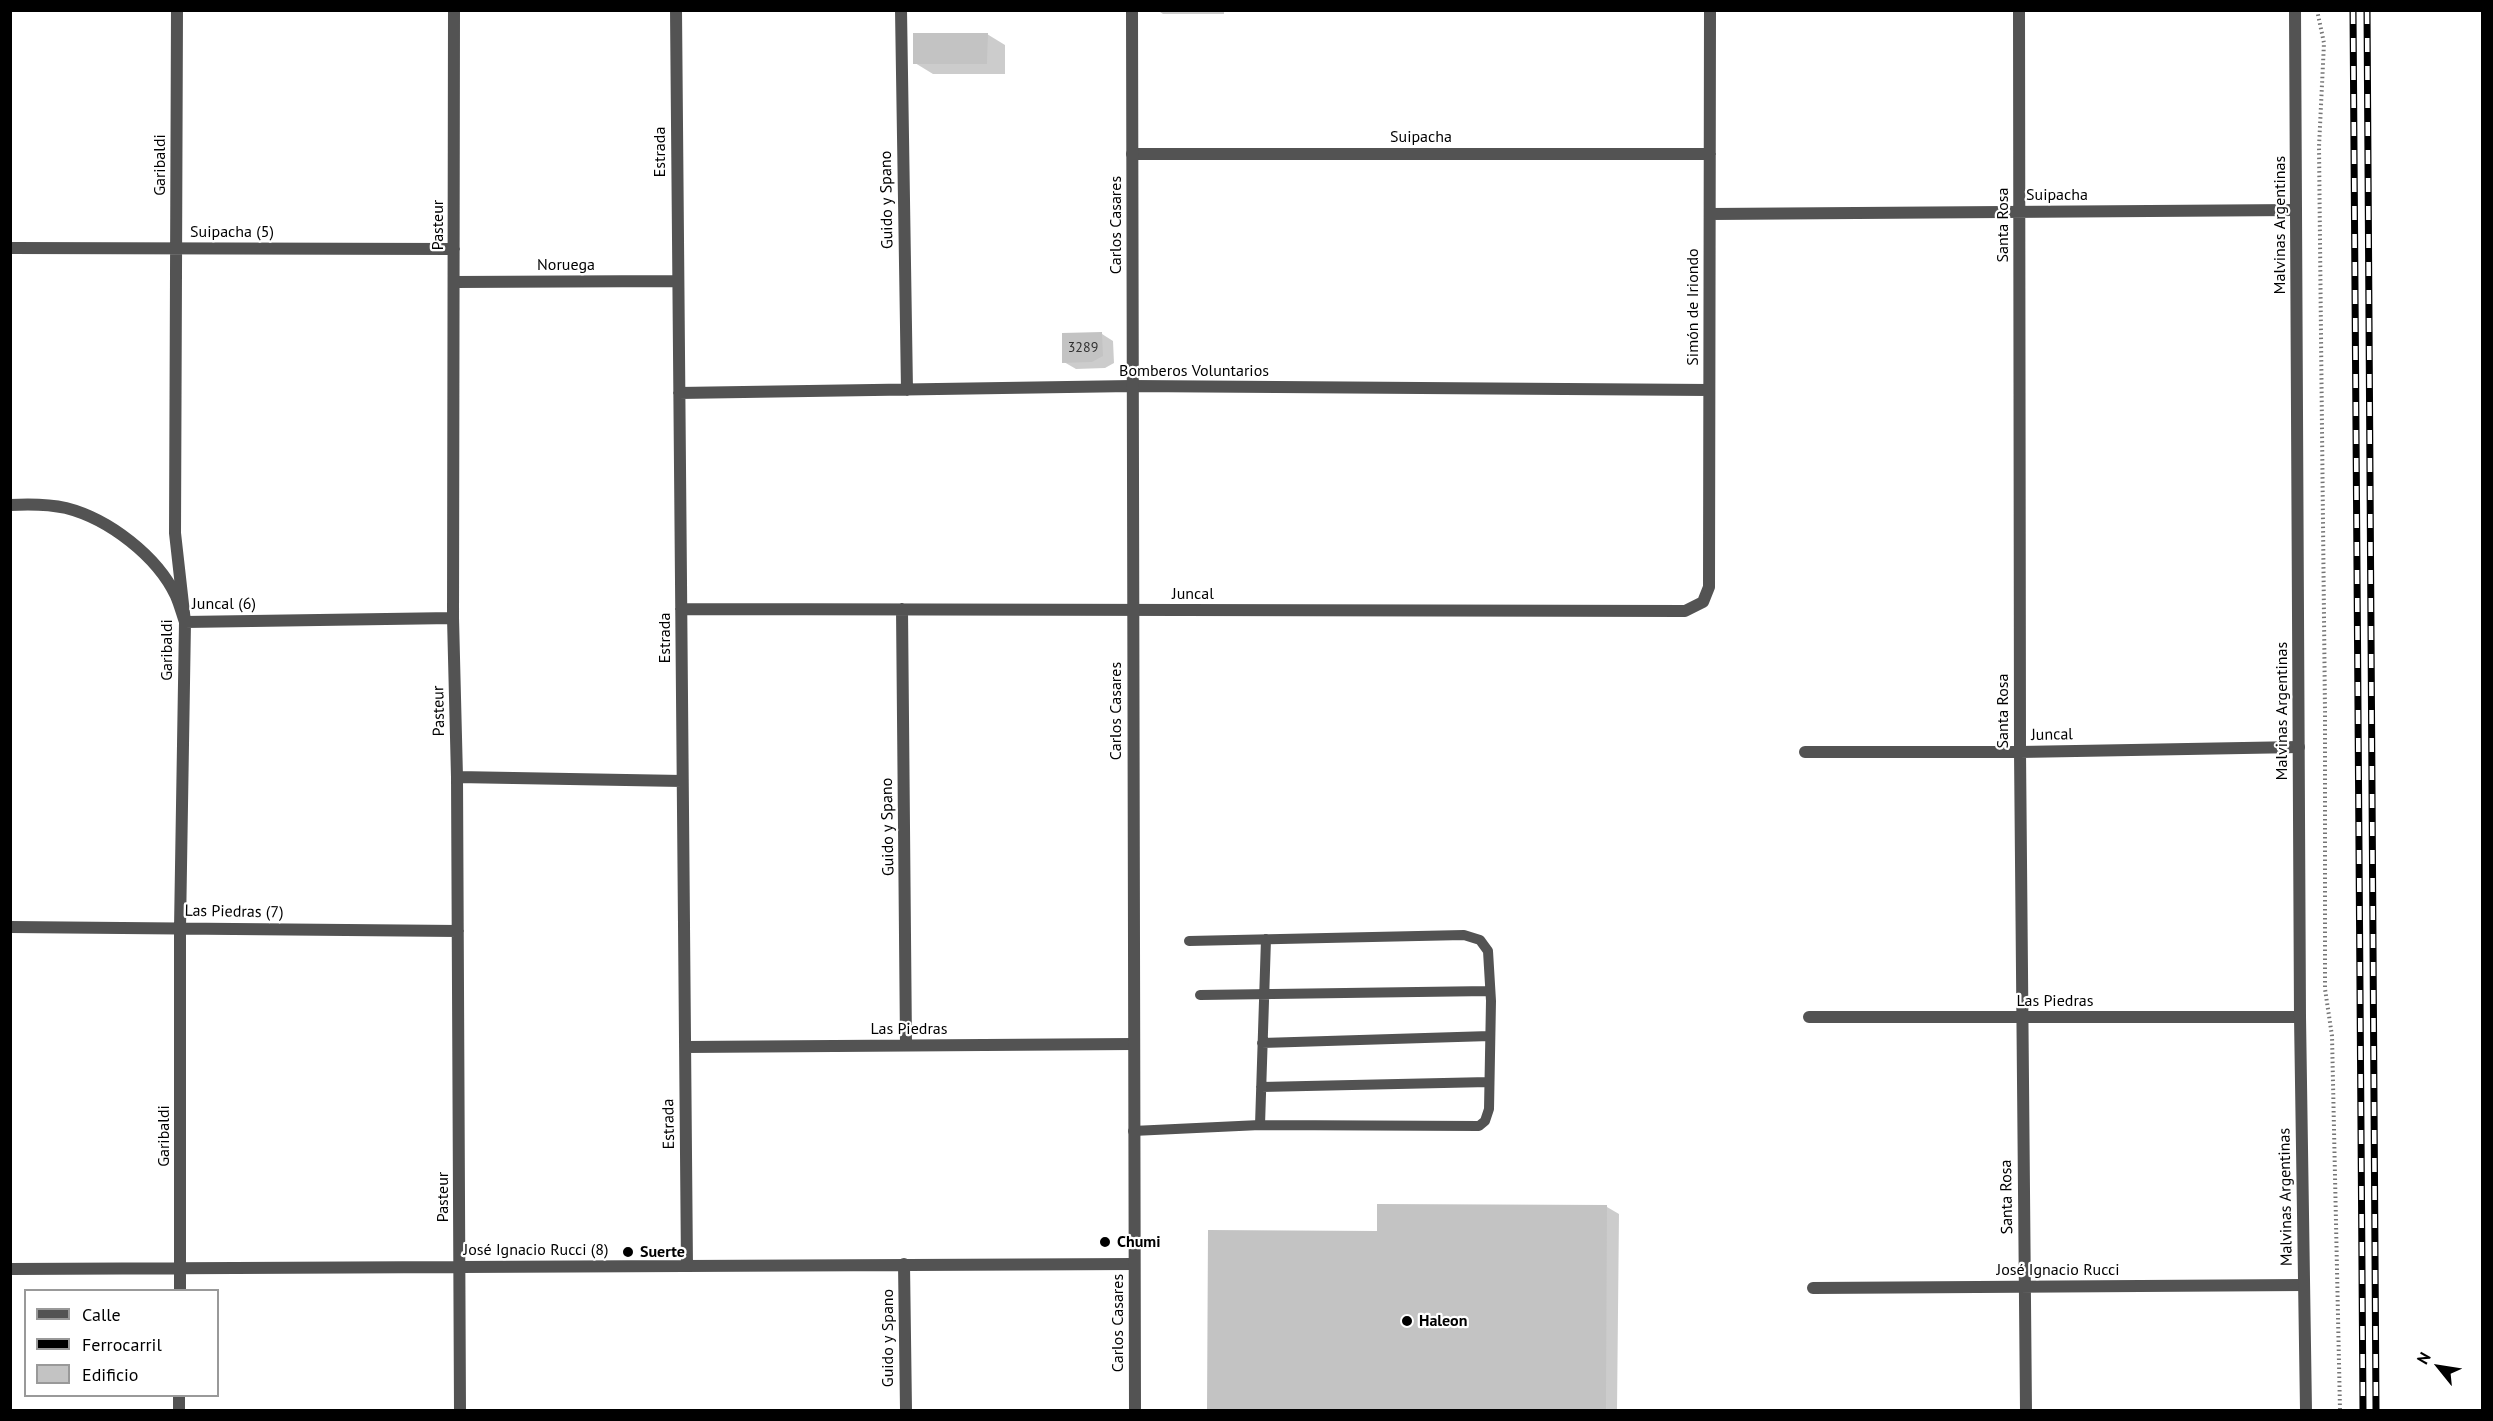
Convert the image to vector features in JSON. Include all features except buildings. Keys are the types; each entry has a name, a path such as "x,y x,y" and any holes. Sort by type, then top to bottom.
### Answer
{"street":[{"name":"Garibaldi","path":"177,10 175,533 185,622 180,928 180,1289"},
{"name":"Pasteur","path":"454,10 453,618 457,777 460,1410"},
{"name":"Estrada","path":"676,10 687,1266"},
{"name":"Guido y Spano","path":"901,10 907,390"},
{"name":"Carlos Casares","path":"1132,10 1135,1410"},
{"name":"Simón de Iriondo","path":"1703,602 1709,587 1710,10"},
{"name":"Santa Rosa","path":"2019,10 2020,752 2026,1410"},
{"name":"Malvinas Argentinas","path":"2295,10 2300,1017 2306,1410"},
{"name":"Suipacha","path":"1132,154 1710,154"},
{"name":"Suipacha","path":"1710,214 2296,210"},
{"name":"Suipacha (5)","path":"10,248 454,249"},
{"name":"Noruega","path":"454,282 678,281"},
{"name":"Bomberos Voluntarios","path":"679,393 1132,386 1709,390"},
{"name":"Juncal (6)","path":"10,505 50,505 67,509 84,514 122,536 160,572 175,595 185,622 453,618"},
{"name":"Juncal","path":"681,609 1685,611 1703,602"},
{"name":"Guido y Spano","path":"902,609 906,1045"},
{"name":"Juncal","path":"1805,752 2020,752 2299,747"},
{"path":"457,777 682,781"},
{"name":"Las Piedras (7)","path":"10,927 458,931"},
{"name":"Las Piedras","path":"1809,1017 2300,1017"},
{"name":"Las Piedras","path":"685,1047 1133,1044"},
{"name":"Guido y Spano","path":"904,1264 906,1410"},
{"name":"José Ignacio Rucci (8)","path":"10,1269 1134,1264"},
{"name":"José Ignacio Rucci","path":"1813,1288 2304,1285"}],"lane":[{"path":"1133,1131 1260,1125 1479,1126 1485,1121 1489,1109 1488,951 1480,940 1464,935 1189,941"},
{"path":"1260,1125 1266,939"},
{"path":"1200,995 1490,991"},
{"path":"1262,1043 1490,1036"},
{"path":"1261,1087 1489,1082"}],"path":[{"path":"2317,10 2324,43 2319,147 2325,712 2325,989 2332,1036 2340,1410"}],"railway":[{"path":"2353,10 2363,1410"},
{"path":"2367,10 2376,1410"}],"place":[{"name":"Chumi","path":"1105,1242"},
{"name":"Suerte","path":"628,1252"},
{"name":"Haleon","path":"1407,1321"}]}
